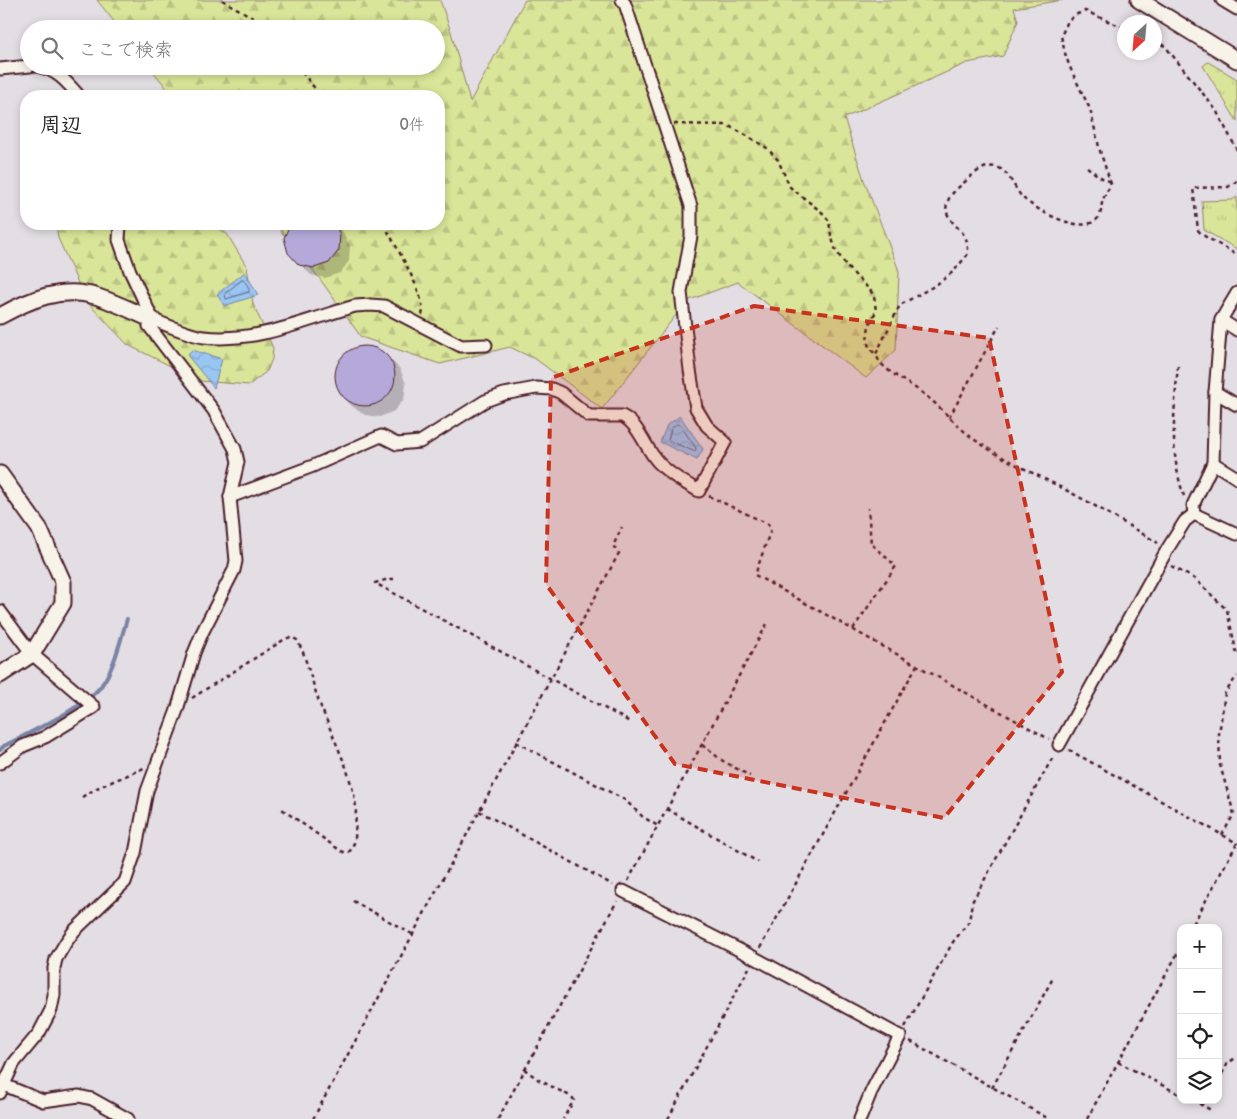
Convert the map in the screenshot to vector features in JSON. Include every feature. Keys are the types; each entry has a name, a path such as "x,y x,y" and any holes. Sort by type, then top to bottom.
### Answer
{"street":[{"path":"230,497 313,466 381,436 396,444 420,442 485,401 504,394 545,388 561,393 589,416 622,416 627,418 658,462 671,474 699,491 725,442 707,426 696,408 690,370 681,292 691,236 691,206 628,13 622,0"},
{"path":"1139,0 1237,60"},
{"path":"1222,0 1237,9"},
{"path":"0,70 20,67"},
{"path":"60,75 74,90"},
{"path":"120,230 119,240 130,271 153,320"},
{"path":"0,316 23,303 43,296 65,293 94,296 202,337 230,339 255,335 355,306 370,304 384,306 461,346 486,345"},
{"path":"1059,745 1168,548 1194,510 1213,463 1220,320 1237,293"},
{"path":"128,1119 92,1099 79,1096 43,1101 2,1089 14,1064 39,1033 50,1010 54,995 56,959 66,942 74,931 126,882 135,853 147,791 202,633 234,570 236,561 230,497 238,462 234,449 214,411 149,326 153,320"},
{"path":"1220,320 1237,330"},
{"path":"1215,392 1237,405"},
{"path":"1213,463 1237,478"},
{"path":"0,474 39,528 63,582 63,603 51,626 32,654 0,675"},
{"path":"1194,510 1237,534"},
{"path":"0,611 32,654 94,706 45,737 23,746 0,763"},
{"path":"623,891 755,958 900,1036 871,1092 860,1119"}],"path":[{"path":"222,0 256,20"},
{"path":"1117,25 1085,11 1075,15 1068,22 1062,36 1066,57 1090,109 1100,151 1111,184 1104,196 1101,214 1097,220 1086,225 1077,225 1046,213 1022,197 1005,172 998,168 989,167 979,170 953,193 946,204 949,218 964,235 968,254 954,271 936,285 900,305 876,354 878,361 884,367 923,393 978,442 1087,501 1168,548"},
{"path":"1162,45 1216,110 1237,150"},
{"path":"304,75 317,90"},
{"path":"663,123 727,125 767,148 778,160 790,187 824,214 829,221 830,235 836,251 848,268 874,296 876,311 869,326 867,341 872,353 876,354"},
{"path":"1087,167 1100,177 1110,181"},
{"path":"1237,181 1228,187 1193,188 1198,230 1201,234 1237,255"},
{"path":"387,230 414,281 424,306 424,313 418,324"},
{"path":"949,418 999,326"},
{"path":"1178,366 1174,413 1174,456 1185,498 1194,510"},
{"path":"699,491 768,524 771,528 755,575 1237,843 1193,924"},
{"path":"853,629 896,566 871,544 868,508"},
{"path":"313,1119 619,553 612,546 622,527"},
{"path":"1161,561 1195,579 1228,610 1237,655"},
{"path":"394,579 375,583 630,722"},
{"path":"498,1119 768,622"},
{"path":"179,702 201,693 285,639 291,637 297,640 350,780 356,807 353,847 347,853 341,850 279,807"},
{"path":"668,1119 917,665"},
{"path":"1222,835 1234,814 1219,760 1220,720 1225,693 1237,676"},
{"path":"516,742 625,800 658,826"},
{"path":"702,745 723,761 750,776"},
{"path":"1049,1119 900,1036 953,942 969,922 972,902 1059,745"},
{"path":"82,797 124,776 156,766"},
{"path":"667,809 758,862"},
{"path":"479,811 623,891"},
{"path":"354,900 412,934"},
{"path":"1087,1119 1177,953"},
{"path":"992,1088 1052,978"},
{"path":"1222,1074 1228,1063 1237,1057"},
{"path":"1118,1062 1177,1093"},
{"path":"524,1069 572,1097 574,1100 563,1119"},
{"path":"1201,1105 1211,1110"}],"highlighted area":[{"path":"754,306 989,338 1062,672 944,818 675,764 546,584 551,378"}],"green space":[{"path":"97,0 440,0 451,32 470,102 525,0 1063,0 1014,8 1018,21 1003,56 967,63 844,118 864,180 899,271 896,350 866,378 738,282 687,301 602,409 537,360 510,347 440,364 361,337 320,279 280,230 445,230 445,90 168,90 156,75 445,75 445,20 113,20"},
{"path":"1208,62 1237,79 1237,121 1203,66"},
{"path":"1237,197 1237,249 1204,230 1202,201 1232,200"},
{"path":"57,230 221,230 227,234 247,267 253,304 273,348 272,359 267,371 249,385 201,381 128,345 86,301 58,238"}],"water":[{"path":"245,272 258,295 224,306 217,294"},
{"path":"192,350 222,359 214,388 187,355"},
{"path":"680,416 703,449 697,460 660,442 667,425"}],"building":[{"path":"287,230 338,230 340,234 339,250 329,263 314,268 299,265 288,253 284,238"},
{"path":"359,346 371,346 382,351 390,359 395,370 393,388 382,401 371,406 359,406 348,401 340,393 335,382 335,370 340,359 348,351"}],"waterway":[{"path":"0,750 4,746 70,711 94,694 110,671 127,619"}]}
